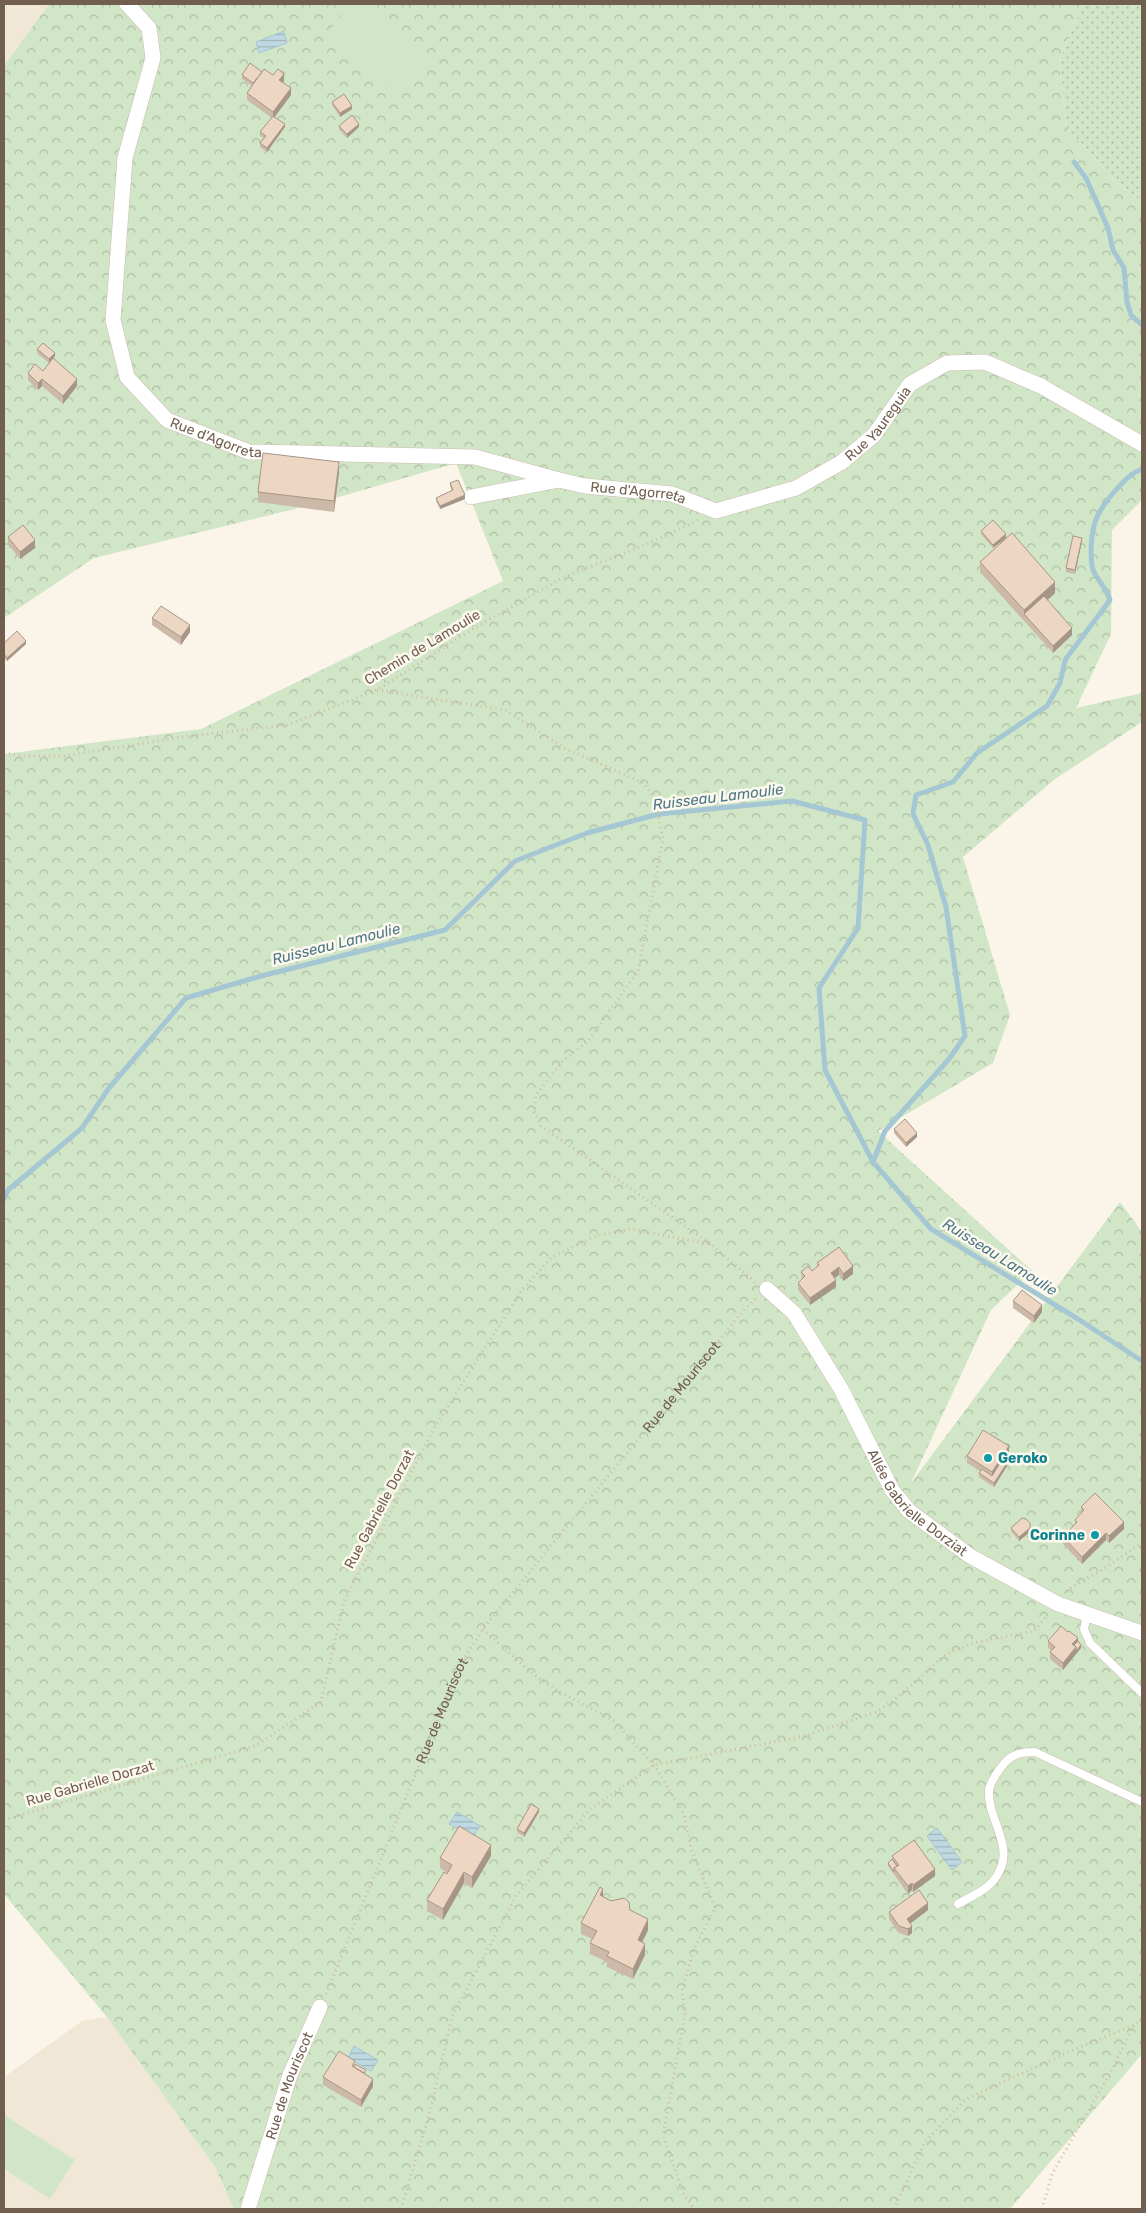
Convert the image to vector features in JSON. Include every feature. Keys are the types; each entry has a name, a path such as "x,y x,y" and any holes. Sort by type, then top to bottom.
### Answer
{"street":[{"name":"Rue d'Agorreta","path":"127,4 149,28 154,58 124,158 113,320 128,377 167,420 249,452 475,457 585,486 672,494 716,511"},
{"name":"Rue Yaureguia","path":"716,511 796,488 842,462 874,435 910,384 947,364 985,362 1041,386 1142,444"},
{"name":"Rue d'Agorreta","path":"471,497 559,480"},
{"name":"Allée Gabrielle Dorziat","path":"767,1289 794,1313 841,1389 892,1490 909,1511 970,1556 1058,1604 1142,1633"},
{"name":"Rue de Mouriscot","path":"248,2209 290,2075 320,2007"}],"lane":[{"path":"1086,1615 1084,1629 1090,1643 1142,1692"},
{"path":"958,1904 992,1885 1001,1870 1004,1853 989,1790 996,1774 1005,1762 1018,1752 1035,1752 1142,1802"}],"path":[{"name":"Chemin de Lamoulie","path":"4,753 24,756 64,756 181,737 286,725 377,690 474,628 562,578 652,542 716,511"},
{"path":"377,690 506,710 566,749 644,783 656,802 663,839 638,971 588,1041 562,1062 536,1095 534,1112 541,1126 712,1245 751,1280 767,1289"},
{"name":"Rue Gabrielle Dorzat","path":"4,1820 255,1746 321,1702 344,1601 436,1425 522,1290 552,1257 596,1236 630,1229 712,1245"},
{"name":"Rue de Mouriscot","path":"320,2007 459,1667 483,1629 744,1310 767,1289"},
{"path":"401,2209 429,2115 452,2017 516,1896 589,1810 654,1765 805,1736 876,1712 894,1701 946,1654 973,1643 1034,1631 1071,1588 1142,1543"},
{"path":"483,1629 526,1668 551,1687 614,1721 654,1765 684,1814 692,1848 715,1908 693,1951 682,1991 685,2014 663,2135 684,2195 694,2209"},
{"path":"894,2209 925,2142 966,2099 1071,2051 1134,2025 1142,2018"},
{"path":"1042,2209 1052,2174 1110,2074 1134,2025"}],"shaded area":[{"path":"4,4 49,4 4,66"},
{"path":"107,2017 215,2167 234,2209 4,2209 4,2077 82,2021"}],"green space":[{"path":"49,4 1083,4 1059,61 1067,129 1117,182 1142,202 1142,500 1112,530 1111,634 1076,708 1142,693 1142,722 1055,779 963,857 1010,1015 993,1063 878,1131 1032,1271 991,1310 911,1483 1120,1202 1142,1232 1142,2054 1010,2209 234,2209 215,2167 107,2017 4,1894 4,754 201,729 503,581 456,463 315,504 94,558 4,618 4,66"},
{"path":"351,4 359,4 429,59 401,94 326,35"},
{"path":"1083,4 1142,4 1142,202 1117,182 1067,129 1059,61"},
{"path":"4,2115 75,2160 50,2199 4,2169"}],"water":[{"path":"284,31 287,43 259,53 256,42"},
{"path":"457,1812 480,1826 473,1837 449,1824"},
{"path":"937,1828 962,1862 952,1870 927,1836"},
{"path":"354,2046 378,2060 371,2071 348,2058"}],"building":[{"path":"250,63 262,72 253,83 242,75"},
{"path":"264,69 273,75 278,69 284,74 279,80 291,88 273,112 247,93"},
{"path":"344,94 352,106 340,113 332,102"},
{"path":"352,115 359,124 347,134 339,126"},
{"path":"273,116 285,124 267,148 260,143 266,136 260,132"},
{"path":"43,343 55,353 49,359 37,349"},
{"path":"53,358 77,379 63,396 42,379 38,383 28,373 35,364 43,371"},
{"path":"263,453 339,462 334,501 258,492"},
{"path":"458,480 465,495 440,506 436,498 453,490 450,483"},
{"path":"993,520 1006,534 993,545 981,531"},
{"path":"23,525 35,540 20,552 8,537"},
{"path":"1012,533 1055,582 1024,610 980,562"},
{"path":"1073,536 1082,538 1075,570 1066,568"},
{"path":"1044,596 1072,628 1053,646 1024,614"},
{"path":"161,606 190,625 181,637 152,618"},
{"path":"17,631 26,641 7,658 4,654 4,643"},
{"path":"905,1119 917,1133 906,1143 894,1129"},
{"path":"839,1247 853,1266 843,1274 839,1267 831,1273 836,1280 810,1298 798,1283 805,1276 801,1272 808,1266 812,1271 819,1265 817,1263"},
{"path":"1022,1290 1042,1305 1034,1316 1013,1301"},
{"name":"Geroko","path":"983,1430 1009,1446 992,1472 967,1456"},
{"path":"1002,1460 1007,1463 994,1483 979,1473 982,1469 992,1476"},
{"name":"Corinne","path":"1095,1493 1124,1522 1109,1536 1106,1533 1082,1557 1063,1537 1077,1522 1075,1520 1084,1510 1081,1507"},
{"path":"1022,1518 1030,1523 1030,1528 1019,1537 1011,1528"},
{"path":"1061,1626 1078,1638 1072,1644 1076,1647 1063,1663 1050,1652 1055,1647 1048,1641"},
{"path":"1078,1641 1081,1645 1076,1651 1074,1645"},
{"path":"531,1804 539,1809 524,1833 517,1829"},
{"path":"459,1826 491,1845 472,1877 464,1872 443,1909 427,1900 444,1872 447,1874 452,1865 440,1858"},
{"path":"914,1840 935,1869 913,1885 912,1883 908,1886 894,1868 899,1865 892,1856"},
{"path":"892,1859 897,1866 894,1868 894,1872 888,1863"},
{"path":"600,1887 603,1889 600,1895 611,1901 624,1898 629,1902 630,1910 648,1919 638,1940 645,1944 633,1969 607,1956 609,1952 590,1943 597,1931 581,1923"},
{"path":"919,1890 928,1903 907,1919 912,1926 908,1929 899,1926 889,1912"},
{"path":"339,2051 355,2061 352,2066 373,2079 361,2100 323,2077"},
{"path":"355,2064 366,2070 364,2073 354,2067"}],"waterway":[{"path":"1074,162 1086,178 1108,228 1113,250 1124,268 1127,302 1131,315 1142,325"},
{"path":"873,1162 885,1131 949,1059 965,1036 946,907 928,845 913,814 916,795 953,782 977,753 1047,706 1060,683 1065,660 1110,600 1092,566 1092,539 1096,519 1118,487 1131,475 1142,470"},
{"name":"Ruisseau Lamoulie","path":"4,1199 8,1190 82,1128 109,1088 186,998 261,976 445,930 515,861 587,833 659,814 792,801 865,820 858,928 819,988 825,1070 873,1162 931,1229 1078,1319 1142,1361"}],"place":[{"name":"Geroko","path":"988,1458"},
{"name":"Corinne","path":"1095,1535"}]}
